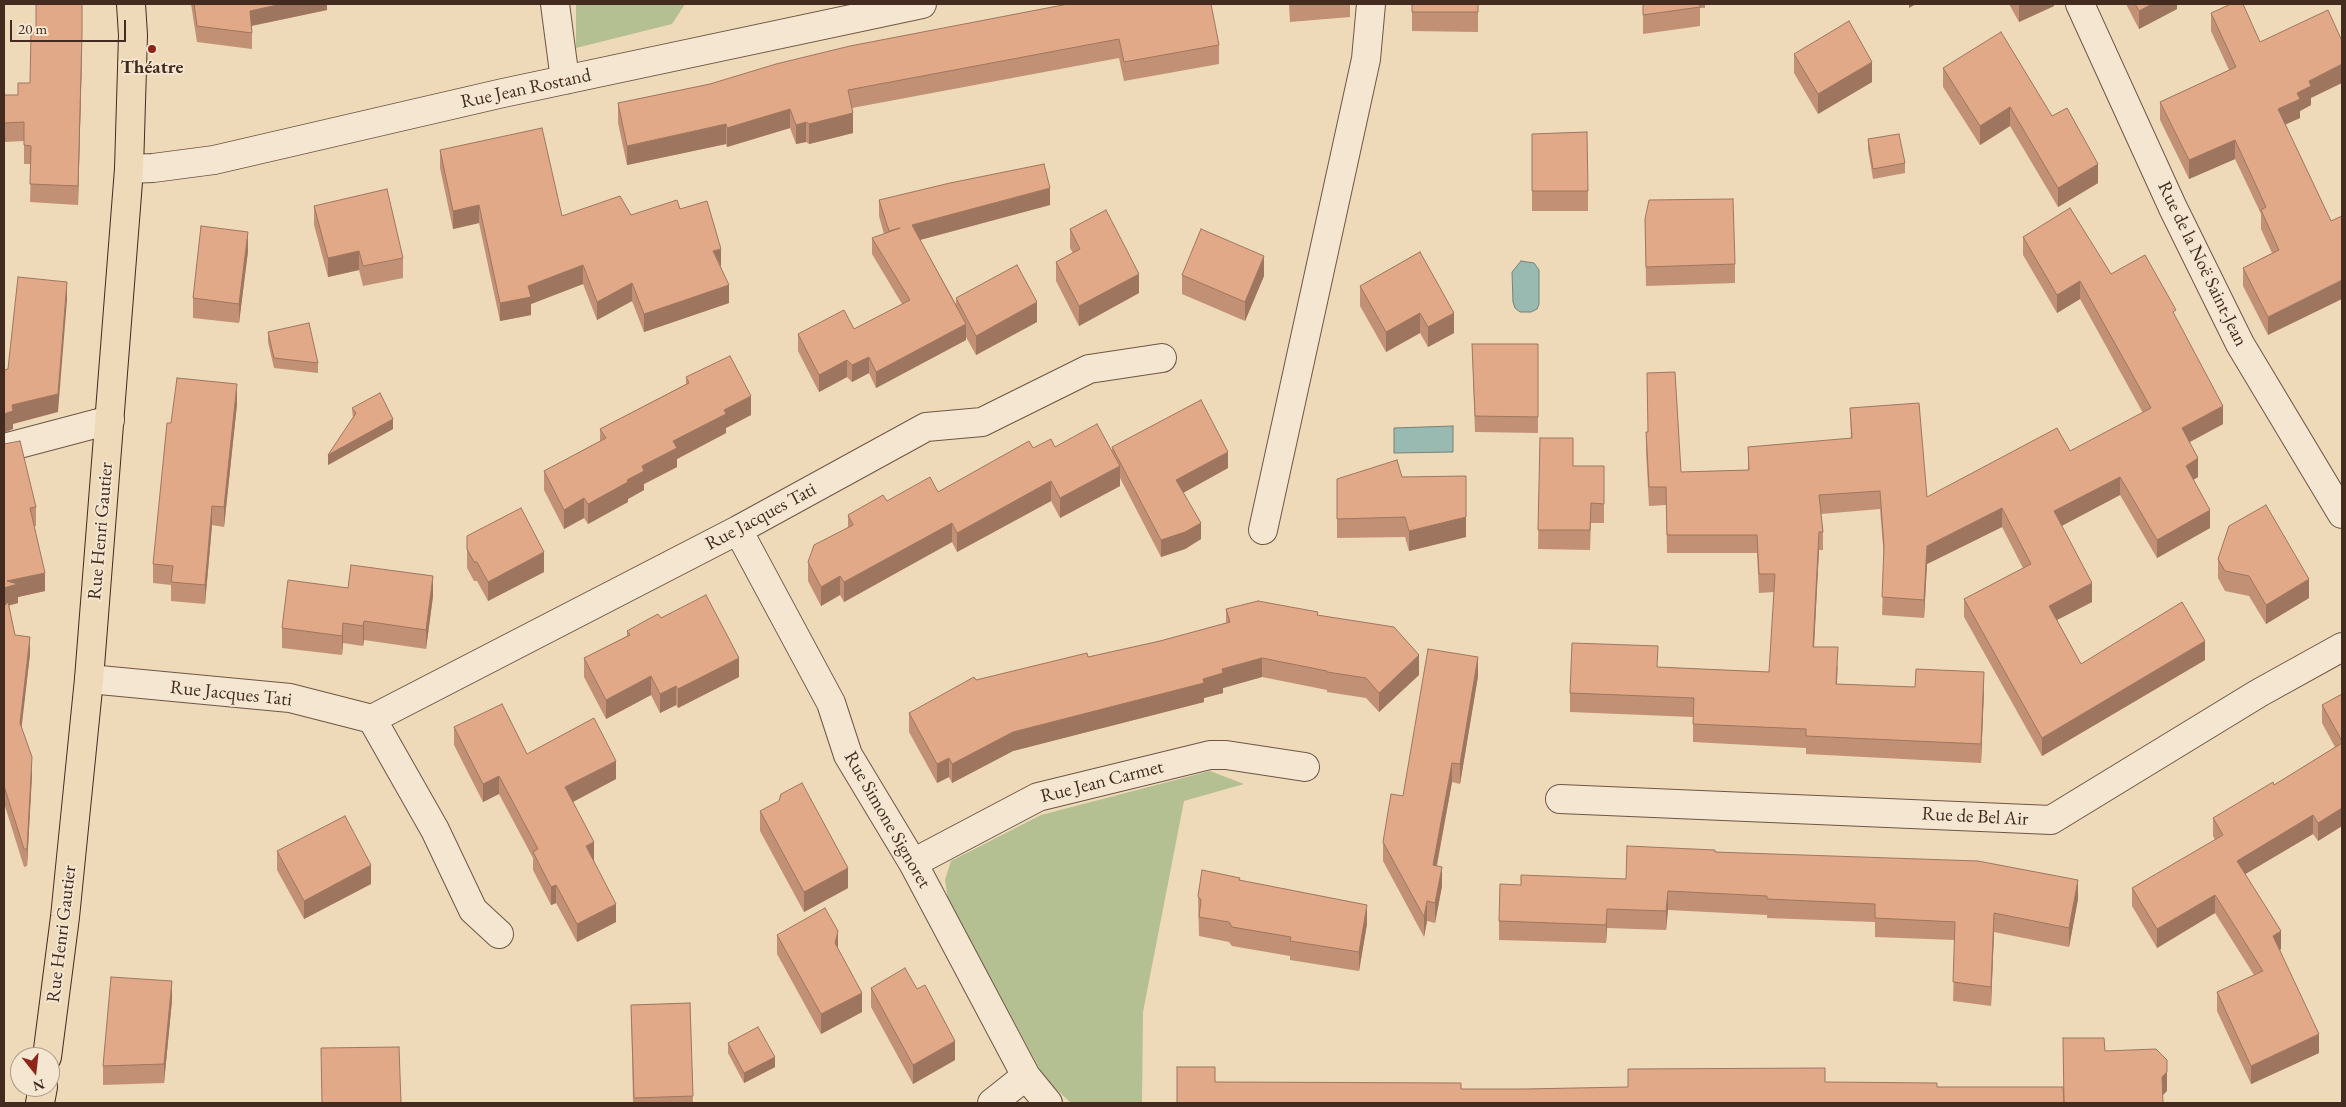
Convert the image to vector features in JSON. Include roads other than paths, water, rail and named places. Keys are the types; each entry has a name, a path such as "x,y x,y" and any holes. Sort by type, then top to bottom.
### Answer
{"main road":[{"name":"Rue Henri Gautier","path":"48,1047 65,917 89,679 110,420 129,168 133,35 131,4"}],"street":[{"name":"Rue Jean Rostand","path":"129,168 153,168 214,160 565,80 922,4"},
{"path":"1263,530 1364,68 1371,4"},
{"name":"Rue de la Noë Saint-Jean","path":"2080,4 2165,191 2240,344 2342,514"},
{"path":"557,16 565,80"},
{"name":"Rue Jacques Tati","path":"89,679 290,698 372,719 738,530 926,427 982,422 1089,368 1162,358"},
{"path":"4,448 110,420"},
{"name":"Rue Simone Signoret","path":"738,530 831,703 848,755 913,863 1026,1076 1048,1103"},
{"name":"Rue de Bel Air","path":"1560,798 2051,820 2259,693 2342,647"},
{"path":"372,719 435,830 473,910 499,934"},
{"name":"Rue Jean Carmet","path":"913,863 1038,797 1210,755 1226,755 1305,767"},
{"path":"992,1103 1026,1076"}],"water":[{"path":"1521,261 1534,263 1539,270 1539,304 1537,309 1531,312 1520,312 1515,308 1513,302 1512,272"},
{"path":"1453,426 1453,452 1394,453 1394,428"}],"place":[{"name":"Théatre","path":"152,49"}]}
